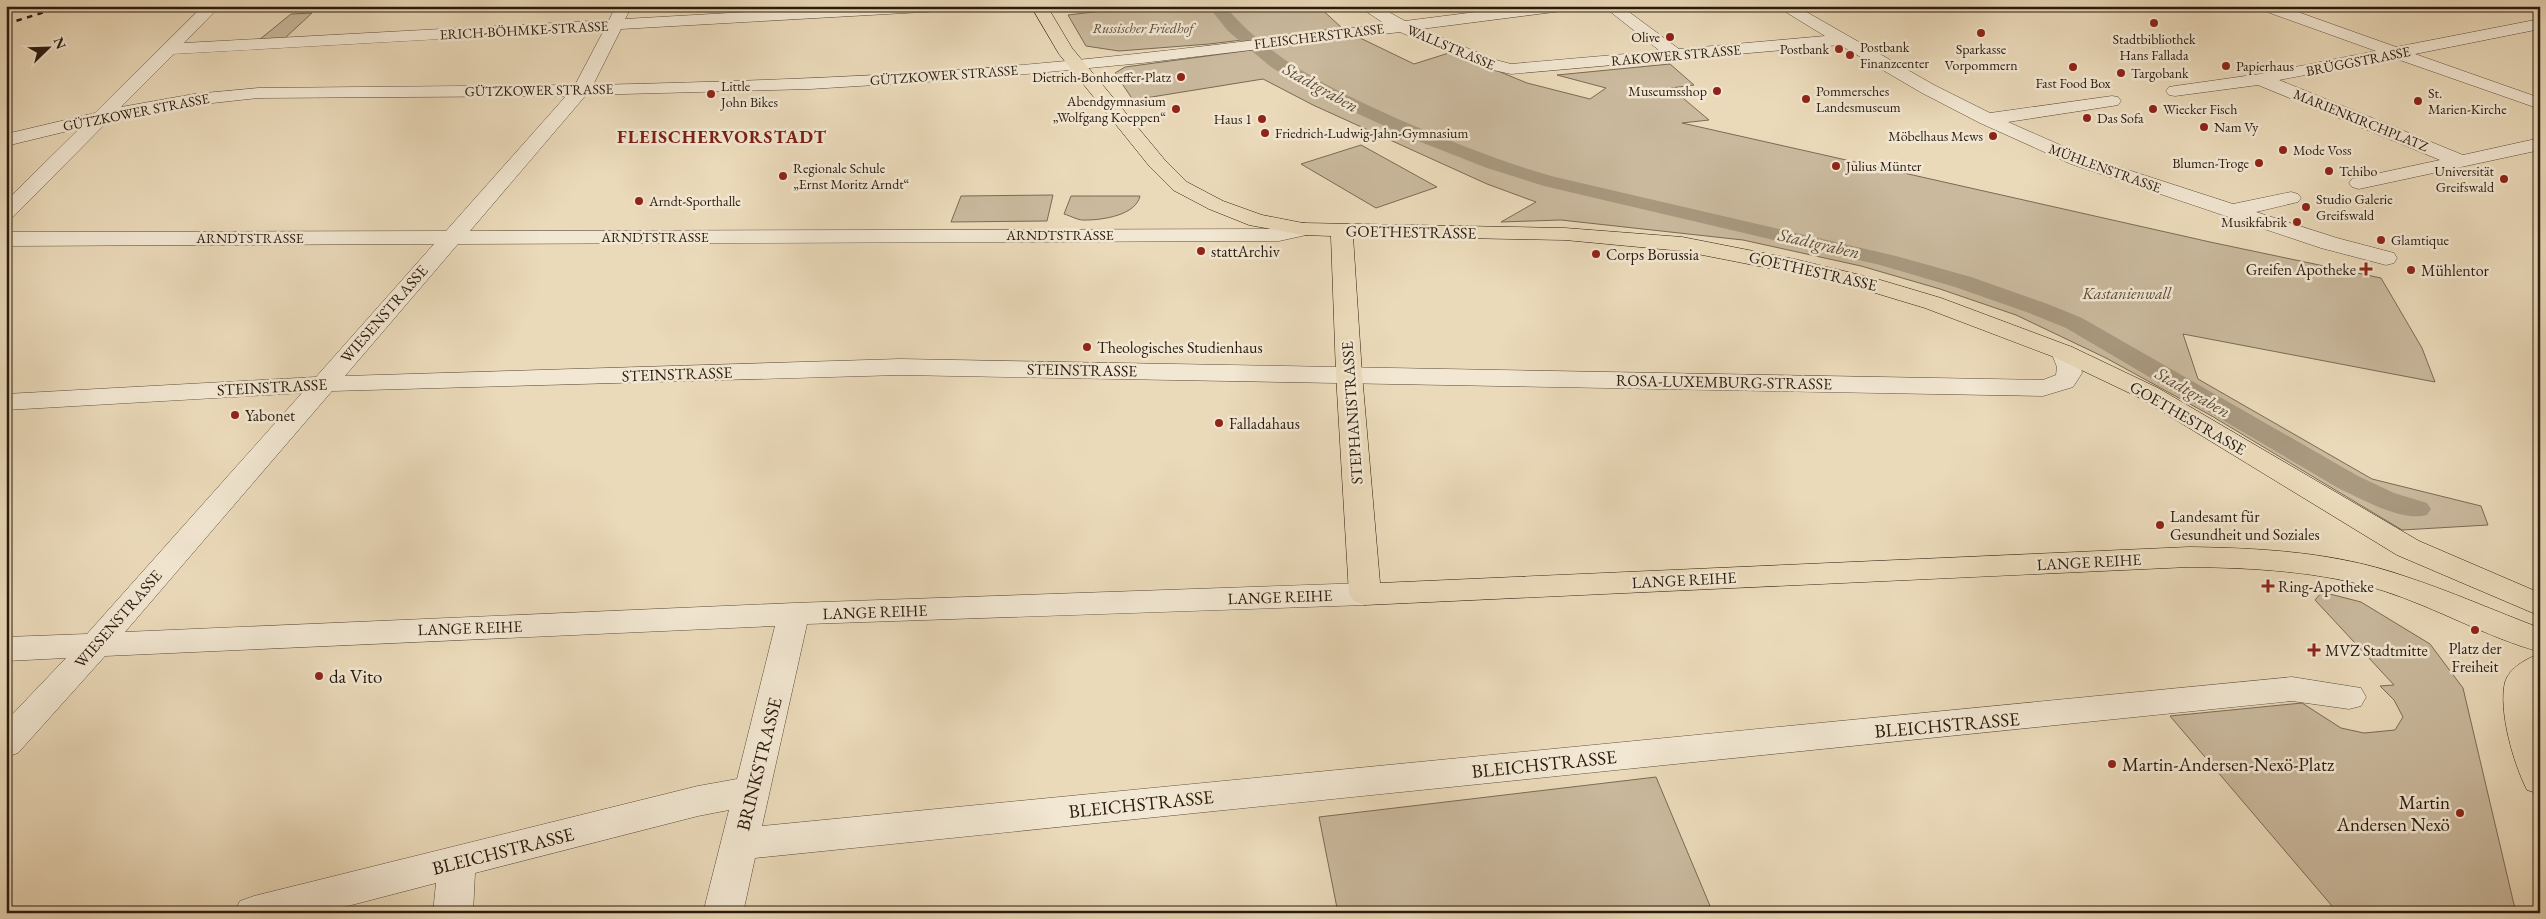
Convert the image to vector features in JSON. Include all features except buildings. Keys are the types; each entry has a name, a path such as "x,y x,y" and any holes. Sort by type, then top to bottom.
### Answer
{"main road":[{"name":"GOETHESTRASSE","path":"1039,6 1064,48 1157,163 1180,186 1197,196 1238,214 1303,230 1565,234 1682,244 1744,255 1869,284 1942,306 2063,352 2149,393 2408,548 2491,586 2540,605"},
{"name":"STEPHANISTRASSE","path":"1342,232 1349,374 1365,594"},
{"name":"LANGE REIHE","path":"1365,594 2179,558 2260,558 2336,569 2392,583 2540,641"},
{"path":"2540,666 2522,682 2521,716 2540,780"}],"street":[{"path":"6,213 167,49 212,6"},
{"name":"WIESENSTRASSE","path":"6,744 97,643 450,237 581,90 624,6"},
{"name":"ERICH-BÖHMKE-STRASSE","path":"167,49 941,6"},
{"name":"WALLSTRASSE","path":"1366,6 1401,26 1490,64 1511,69"},
{"name":"FLEISCHERSTRASSE","path":"1077,64 1223,49 1562,6"},
{"path":"1611,6 1676,55"},
{"name":"MÜHLENSTRASSE","path":"1784,6 1899,74 1987,120 2078,160 2329,243 2386,258"},
{"path":"2265,6 2540,104"},
{"name":"BRÜGGSTRASSE","path":"2175,91 2260,79 2396,54 2540,24"},
{"name":"RAKOWER STRASSE","path":"1511,69 1842,40"},
{"name":"GÜTZKOWER STRASSE","path":"6,140 102,116 185,100 258,93 581,90 754,86 871,81 1077,64"},
{"name":"MARIENKIRCHPLATZ","path":"2260,79 2461,161"},
{"path":"1987,120 2112,101"},
{"path":"2359,183 2540,144"},
{"path":"2230,211 2291,198"},
{"name":"ARNDTSTRASSE","path":"6,239 1090,234 1279,235 1303,230"},
{"name":"ROSA-LUXEMBURG-STRASSE","path":"1349,374 2044,388 2059,385 2068,379 2070,369 2063,352"},
{"name":"STEINSTRASSE","path":"6,402 323,384 900,367 1349,374"},
{"name":"LANGE REIHE","path":"6,649 97,643 794,614 1365,594"},
{"name":"BRINKSTRASSE","path":"723,913 794,614"},
{"name":"BLEICHSTRASSE","path":"739,844 2292,690 2349,698"},
{"name":"BLEICHSTRASSE","path":"254,913 698,801 752,791"},
{"path":"453,913 457,863"}],"green space":[{"name":"Russischer Friedhof","path":"1144,6 1318,6 1342,28 1209,44 1119,51 1086,46 1068,15"},
{"path":"312,13 285,38 259,40 291,14"},
{"name":"Kastanienwall","path":"1356,36 1414,64 1452,52 1527,83 1590,99 1606,88 1557,75 1670,64 1694,85 1671,88 1709,120 1682,123 2210,242 2381,278 2422,348 2435,382 2183,334 2198,379 2372,479 2481,506 2488,525 2402,530 2210,415 2106,358 2016,315 1940,289 1861,266 1743,240 1561,220 1501,222 1536,202 1487,184 1313,105 1263,79 1133,100 1115,73 1125,67"},
{"path":"1361,145 1437,187 1376,208 1301,164"},
{"path":"1053,195 1047,221 951,222 961,196"},
{"path":"1071,196 1140,196 1132,208 1126,212 1110,217 1083,220 1064,214"},
{"path":"2322,592 2361,602 2430,644 2463,688 2516,913 2338,913 2170,716 2302,703 2341,728 2364,733 2395,730 2403,717 2394,700 2380,686 2394,685 2315,600"},
{"path":"1656,777 1713,913 1338,913 1319,817"}],"waterway":[{"name":"Stadtgraben","path":"1216,6 1234,28 1254,47 1301,79 1438,143 1532,177 1888,261 2000,294 2074,323 2348,482 2384,499 2417,509"}],"railway":[{"path":"6,24 64,6"}],"place":[{"name":"Stadtbibliothek Hans Fallada","path":"2154,23"},
{"name":"Sparkasse Vorpommern","path":"1981,33"},
{"name":"Olive","path":"1670,37"},
{"name":"Postbank","path":"1839,49"},
{"name":"Postbank Finanzcenter","path":"1850,55"},
{"name":"Papierhaus","path":"2226,66"},
{"name":"Fast Food Box","path":"2073,67"},
{"name":"Targobank","path":"2121,73"},
{"name":"Dietrich-Bonhoeffer-Platz","path":"1181,77"},
{"name":"Museumsshop","path":"1717,91"},
{"name":"Little John Bikes","path":"711,94"},
{"name":"Pommersches Landesmuseum","path":"1806,99"},
{"name":"St. Marien-Kirche","path":"2418,101"},
{"name":"Abendgymnasium „Wolfgang Koeppen“","path":"1176,109"},
{"name":"Wiecker Fisch","path":"2153,109"},
{"name":"Das Sofa","path":"2087,118"},
{"name":"Haus 1","path":"1262,119"},
{"name":"Nam Vy","path":"2204,127"},
{"name":"Friedrich-Ludwig-Jahn-Gymnasium","path":"1265,133"},
{"name":"Möbelhaus Mews","path":"1993,136"},
{"name":"Mode Voss","path":"2283,150"},
{"name":"Blumen-Troge","path":"2259,163"},
{"name":"Julius Münter","path":"1836,166"},
{"name":"Tchibo","path":"2329,171"},
{"name":"Regionale Schule „Ernst Moritz Arndt“","path":"783,176"},
{"name":"Universität Greifswald","path":"2504,179"},
{"name":"Arndt-Sporthalle","path":"639,201"},
{"name":"Studio Galerie Greifswald","path":"2306,207"},
{"name":"Musikfabrik","path":"2297,222"},
{"name":"Glamtique","path":"2381,240"},
{"name":"stattArchiv","path":"1201,251"},
{"name":"Corps Borussia","path":"1596,254"},
{"name":"Greifen Apotheke","path":"2366,269"},
{"name":"Mühlentor","path":"2411,270"},
{"name":"Theologisches Studienhaus","path":"1087,347"},
{"name":"Yabonet","path":"235,415"},
{"name":"Falladahaus","path":"1219,423"},
{"name":"Landesamt für Gesundheit und Soziales","path":"2160,525"},
{"name":"Ring-Apotheke","path":"2268,586"},
{"name":"Platz der Freiheit","path":"2475,630"},
{"name":"MVZ Stadtmitte","path":"2314,650"},
{"name":"da Vito","path":"319,676"},
{"name":"Martin-Andersen-Nexö-Platz","path":"2112,764"},
{"name":"Martin Andersen Nexö","path":"2460,813"}],"district":[{"name":"FLEISCHERVORSTADT","path":"722,136"}]}
